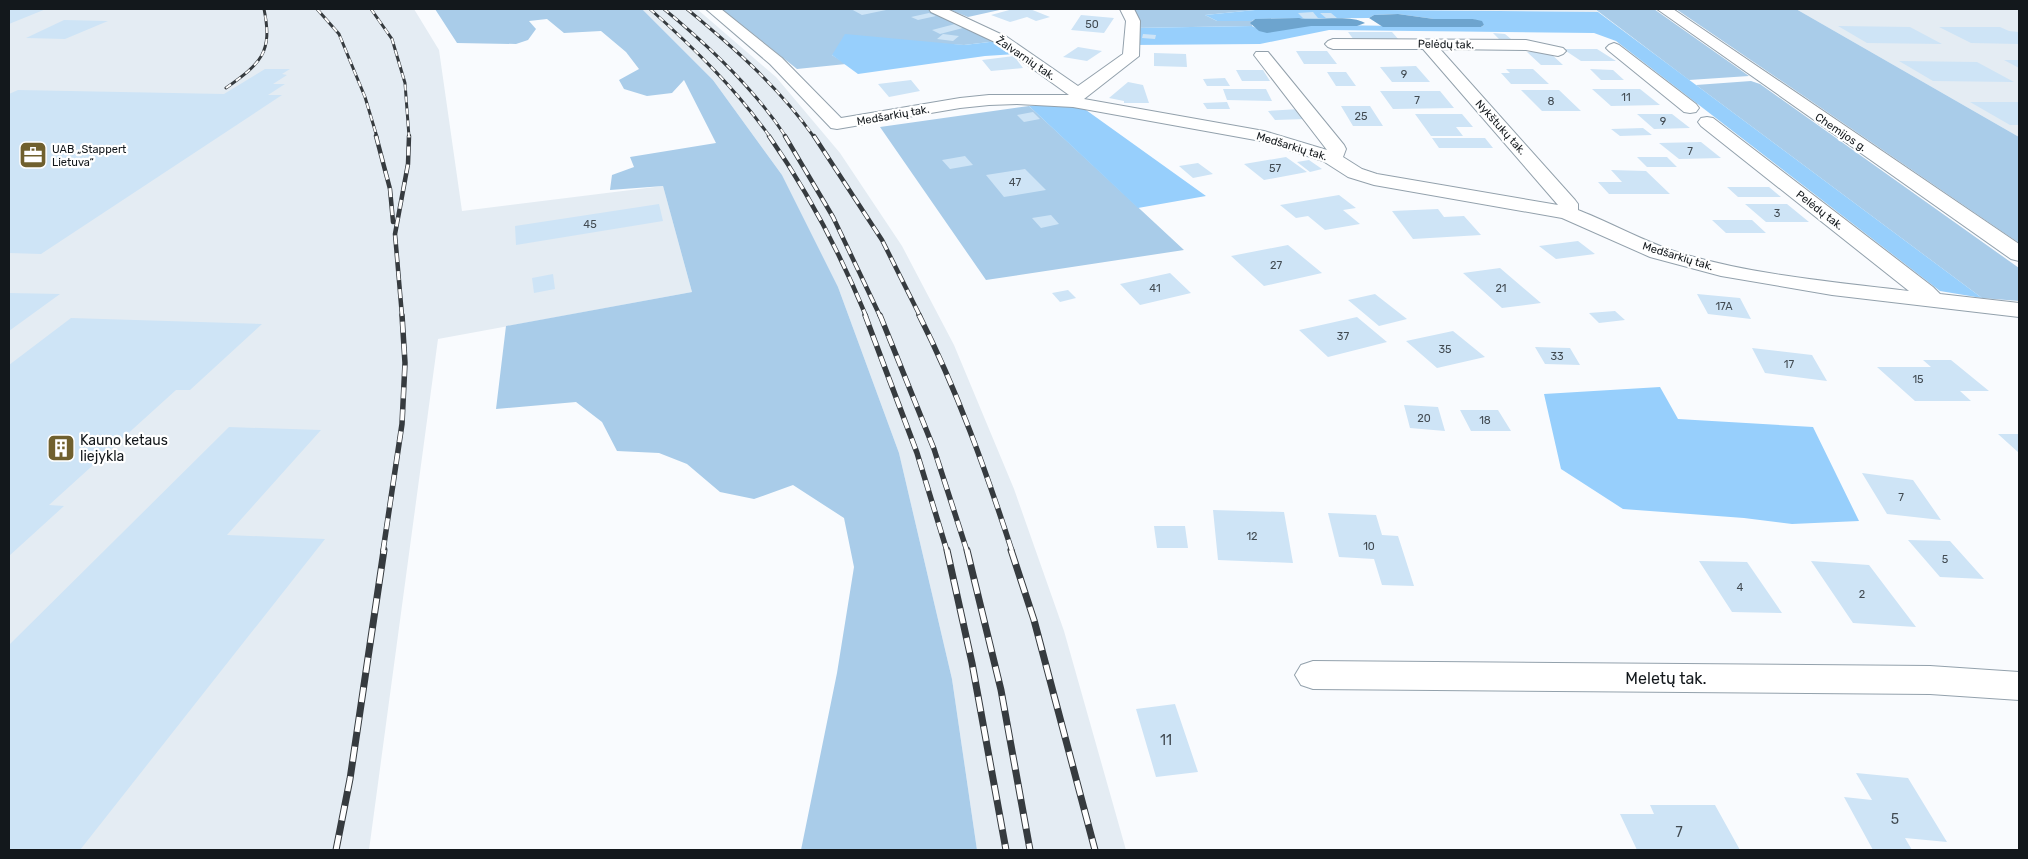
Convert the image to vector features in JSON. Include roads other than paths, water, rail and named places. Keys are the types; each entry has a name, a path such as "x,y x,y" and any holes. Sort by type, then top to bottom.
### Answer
{"street":[{"name":"Medšarkių tak.","path":"713,9 776,61 836,124 960,103 989,100 1076,98 1264,136 1330,157 1355,173 1374,179 1566,213 1591,222 1641,246 1709,267 1748,275 1867,293 2019,310"},
{"name":"Žalvarnių tak.","path":"936,9 1002,40 1076,98"},
{"path":"1076,98 1131,56 1133,22 1127,9"},
{"name":"Chemijos g.","path":"1664,9 2019,254"},
{"name":"Pelėdų tak.","path":"1333,44 1526,45 1558,51"},
{"name":"Nykštukų tak.","path":"1427,44 1568,204 1566,213"},
{"path":"1614,48 1690,108"},
{"path":"1262,55 1337,149 1335,155 1330,157"},
{"name":"Pelėdų tak.","path":"1707,122 1925,292 1932,300"},
{"name":"Meletų tak.","path":"1313,675 1930,680 2019,686"}],"railway":[{"path":"226,88 256,64 262,56 267,36 264,9"},
{"path":"317,9 339,34 365,97 377,137"},
{"path":"371,9 392,39 405,83 409,137"},
{"path":"650,9 714,70 743,102 770,137"},
{"path":"664,9 730,68 760,102 786,137"},
{"path":"687,9 739,53 771,85 814,137"},
{"path":"376,136 390,189 393,222"},
{"path":"769,136 797,179 822,223 866,316"},
{"path":"785,136 833,217 880,316"},
{"path":"814,136 882,240 920,316"},
{"path":"402,316 395,234 408,164 409,137"},
{"path":"383,551 402,424 405,363 402,315"},
{"path":"865,315 917,453 947,551"},
{"path":"880,315 934,449 967,551"},
{"path":"919,315 946,372 970,431 1012,551"},
{"path":"336,850 350,779 384,550"},
{"path":"947,550 972,663 1006,850"},
{"path":"967,550 1001,690 1030,850"},
{"path":"1011,550 1034,620 1095,850"}],"place":[{"name":"UAB „Stappert Lietuva“","path":"33,155"},
{"name":"Kauno ketaus liejykla","path":"61,448"}]}
